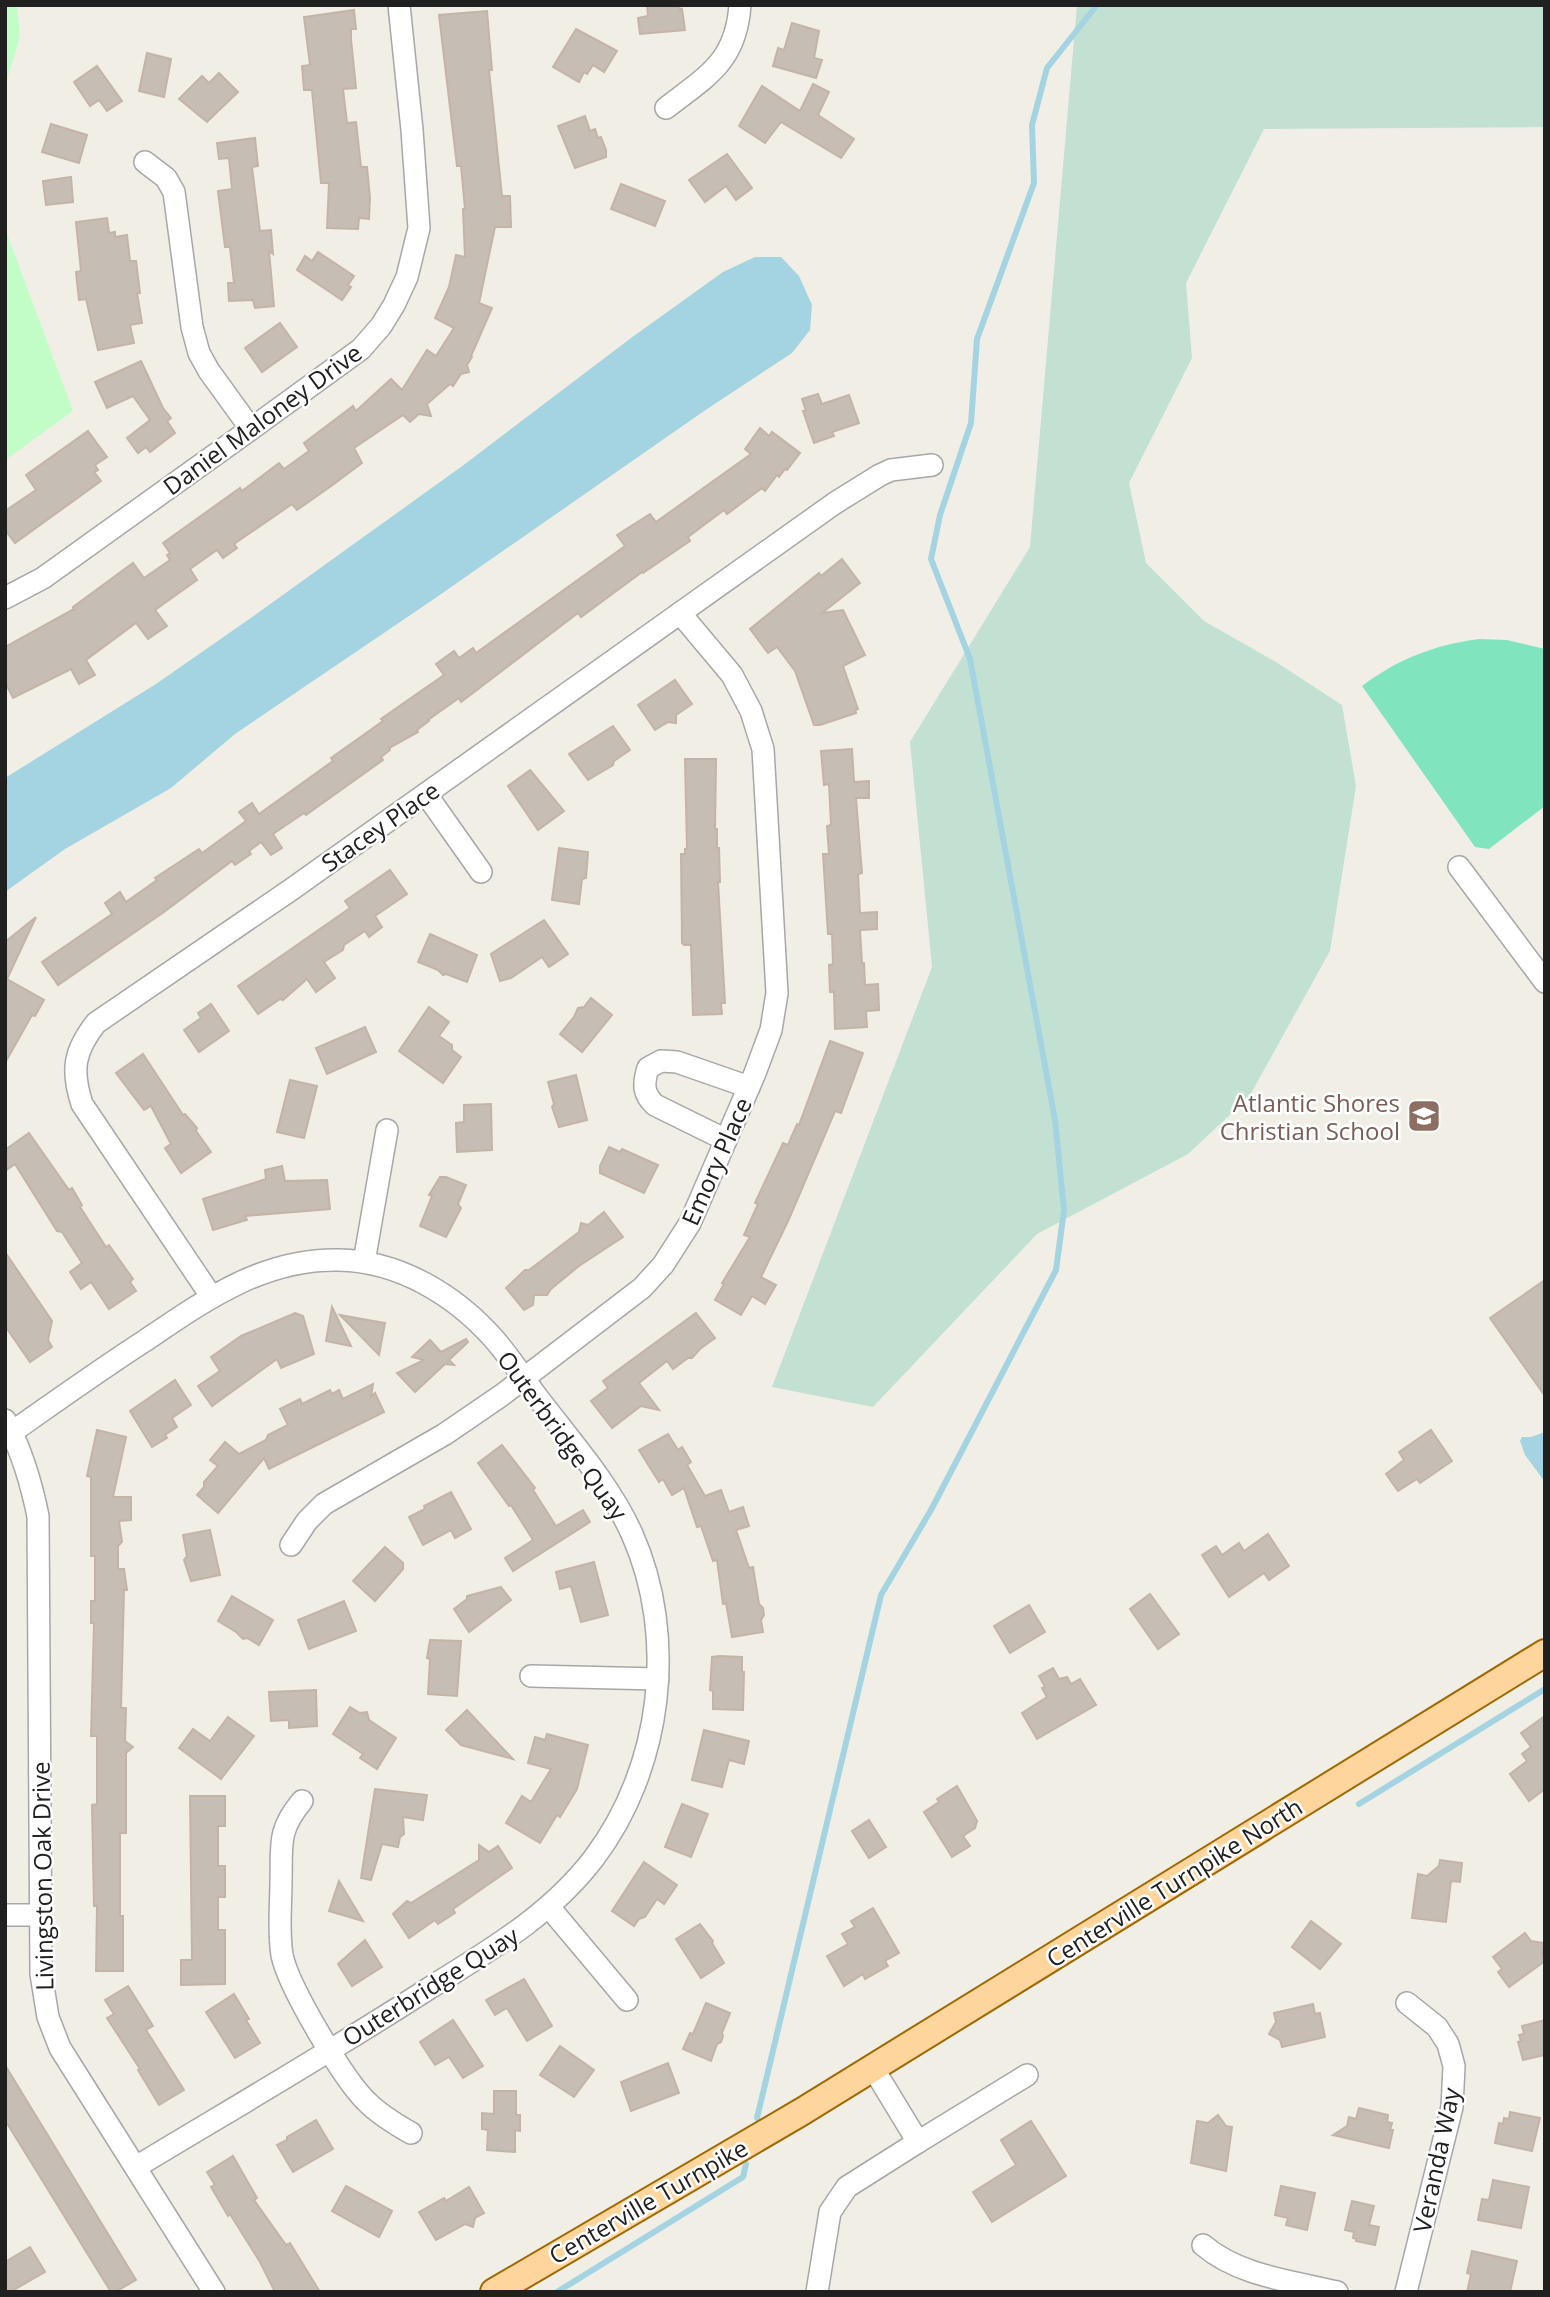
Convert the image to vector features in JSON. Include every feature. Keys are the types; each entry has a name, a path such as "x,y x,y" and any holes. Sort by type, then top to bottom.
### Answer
{"main road":[{"name":"Centerville Turnpike North","path":"803,2110 1545,1653"},
{"name":"Centerville Turnpike","path":"494,2292 803,2110"}],"street":[{"name":"Daniel Maloney Drive","path":"5,598 43,578 251,429 360,349 381,326 407,277 419,228 399,5"},
{"path":"666,107 714,70 725,57 736,32 740,5"},
{"path":"145,162 166,178 174,192 192,327 200,353 209,371 251,429"},
{"name":"Stacey Place","path":"211,1296 82,1104 76,1087 78,1054 85,1037 96,1023 292,889 880,474 932,465"},
{"name":"Emory Place","path":"291,1545 307,1521 324,1504 445,1434 524,1379 642,1287 663,1265 690,1223 749,1087 771,1030 778,993 763,749 751,711 733,675 680,613"},
{"path":"426,794 481,872"},
{"path":"1459,867 1545,982"},
{"path":"726,1140 655,1105 648,1098 644,1083 648,1068 661,1061 677,1062 749,1087"},
{"path":"364,1262 387,1130"},
{"name":"Outerbridge Quay","path":"7,1430 211,1296 239,1282 272,1270 307,1262 364,1262 391,1269 439,1292 468,1313 494,1338 610,1494 631,1532 644,1566 653,1602 657,1679 654,1715 643,1760 612,1831 595,1857 570,1886 524,1927 330,2050 136,2167"},
{"name":"Livingston Oak Drive","path":"7,1430 21,1452 38,1516 42,1990 48,2017 60,2048 136,2167 207,2289"},
{"path":"531,1676 657,1679"},
{"path":"302,1801 289,1817 282,1837 280,1939 290,1980 349,2081 366,2102 411,2133"},
{"path":"549,1907 627,2000"},
{"path":"5,1915 41,1915"},
{"name":"Veranda Way","path":"1406,2292 1452,2107 1454,2066 1448,2044 1437,2027 1407,2003"},
{"path":"873,2068 918,2142"},
{"path":"817,2292 830,2212 847,2188 1027,2074"},
{"path":"1203,2245 1218,2258 1255,2272 1337,2292"}],"green space":[{"path":"5,5 17,5 20,37 5,86"},
{"path":"1077,5 1545,5 1545,127 1264,129 1186,283 1192,358 1129,483 1146,563 1204,621 1276,662 1342,705 1356,786 1330,951 1249,1097 1188,1154 1037,1234 873,1407 772,1387 932,967 910,742 1030,547"},
{"path":"5,221 7,234 73,411 5,460"},
{"path":"1479,639 1507,640 1545,649 1545,806 1489,849 1475,847 1362,686 1389,668 1417,655 1447,645"}],"water":[{"path":"755,257 781,257 799,276 812,305 810,330 792,353 235,734 171,788 65,849 5,892 5,778 156,684 465,464 723,272"},
{"path":"1545,1432 1545,1482 1525,1455 1520,1441 1522,1437"}],"building":[{"path":"647,5 679,5 685,30 640,34 638,18 648,16"},
{"path":"354,10 356,29 351,29 351,39 356,88 343,89 347,123 356,122 361,167 367,167 369,219 359,218 358,229 327,228 329,183 321,183 312,90 304,90 302,66 310,65 304,17"},
{"path":"487,11 492,70 489,70 502,196 510,196 511,227 495,227 479,303 492,308 467,365 469,372 461,374 453,386 450,384 427,404 431,416 419,414 410,422 403,415 354,448 362,463 334,484 297,510 292,504 234,544 237,548 223,558 217,550 190,569 197,580 155,610 167,626 148,639 136,623 86,660 95,675 79,684 71,669 13,698 5,682 5,647 74,609 73,607 133,563 144,578 170,560 167,555 170,553 163,543 279,463 284,469 309,451 304,443 353,406 356,411 391,379 402,390 427,350 436,356 454,328 435,318 449,287 456,255 465,257 465,209 461,166 457,166 439,15"},
{"path":"792,23 819,31 814,58 822,60 816,78 773,66 778,48 784,50"},
{"path":"576,29 617,51 604,72 593,65 587,74 584,72 579,82 553,67"},
{"path":"147,53 171,59 164,97 139,91"},
{"path":"97,66 122,101 107,111 99,100 90,106 74,82"},
{"path":"219,73 238,92 207,122 179,99 202,76 209,83"},
{"path":"813,84 829,92 818,115 854,139 841,158 781,122 765,143 739,126 762,86 800,111"},
{"path":"585,116 590,131 595,129 598,138 601,137 606,157 575,168 558,126"},
{"path":"51,124 87,135 79,163 42,152"},
{"path":"255,138 258,166 252,167 260,231 271,230 273,254 269,251 274,306 255,308 253,300 229,301 228,283 234,283 230,247 225,247 218,191 232,189 229,158 219,159 217,143"},
{"path":"727,154 752,188 736,200 726,186 705,202 689,180"},
{"path":"71,177 73,202 46,205 43,181"},
{"path":"621,184 665,201 655,226 611,209"},
{"path":"107,218 109,233 115,232 115,237 127,235 130,261 136,261 142,323 130,325 134,343 98,350 86,299 79,300 76,272 81,271 76,222"},
{"path":"318,252 354,276 348,285 351,287 342,300 297,270 305,256 312,261"},
{"path":"280,323 297,347 262,372 245,348"},
{"path":"141,361 163,408 171,418 167,421 175,433 150,452 146,447 138,453 127,438 150,420 133,396 107,408 95,382"},
{"path":"818,394 822,404 849,395 859,423 832,432 834,436 814,443 803,411 806,411 802,399"},
{"path":"760,428 769,436 772,432 800,453 765,491 762,488 727,514 724,510 688,537 690,541 581,617 578,613 461,702 459,698 428,720 418,732 389,748 381,757 383,760 306,815 304,813 273,834 282,848 271,855 261,842 249,851 251,854 235,865 232,861 58,985 42,962 112,914 105,903 120,892 126,902 157,880 155,878 199,849 202,853 246,821 239,812 252,803 259,814 333,761 331,758 383,721 381,719 444,675 436,664 454,651 459,658 473,648 476,653 625,546 617,535 650,514 656,522 751,454 745,449"},
{"path":"88,431 107,457 95,465 98,470 94,472 101,481 15,543 5,530 5,511 36,490 26,475"},
{"path":"842,559 860,583 822,613 843,610 865,655 843,666 858,709 855,710 856,713 814,725 795,671 777,647 768,653 750,629 819,573 821,576"},
{"path":"675,680 692,704 676,715 676,723 668,722 655,730 638,705"},
{"path":"613,726 630,750 614,761 613,765 588,780 569,754"},
{"path":"852,749 854,782 869,781 869,798 856,798 862,873 858,874 860,913 877,912 877,929 860,930 865,985 878,984 879,1010 866,1011 867,1027 835,1029 834,992 830,992 829,965 833,964 832,934 828,934 823,854 829,854 829,784 824,785 821,751"},
{"path":"685,759 716,759 715,829 719,848 718,882 725,1003 721,1003 722,1014 693,1015 691,945 682,943 681,854 685,854 687,849"},
{"path":"530,770 564,811 538,830 508,786"},
{"path":"559,848 588,852 586,878 582,879 579,904 552,900"},
{"path":"390,870 407,894 375,916 382,927 369,937 365,931 324,962 335,978 316,992 307,979 283,1000 280,999 258,1014 238,986 350,908 345,901"},
{"path":"36,917 7,979 44,1000 35,1016 32,1015 5,1063 5,942"},
{"path":"544,920 568,954 549,967 542,957 511,978 500,981 491,954"},
{"path":"430,934 477,955 467,982 443,975 438,970 418,962"},
{"path":"591,998 612,1015 582,1052 560,1034 578,1008 584,1007"},
{"path":"211,1004 229,1031 199,1052 184,1030 201,1018 198,1013"},
{"path":"429,1007 449,1022 439,1036 452,1045 452,1050 461,1057 443,1083 399,1051"},
{"path":"365,1027 376,1052 327,1074 316,1048"},
{"path":"830,1041 863,1053 841,1113 835,1111 761,1277 776,1285 765,1304 752,1296 741,1315 715,1300 724,1284 722,1283 750,1237 744,1235 758,1204 755,1203 783,1143 788,1145 797,1124 799,1125"},
{"path":"143,1054 183,1115 197,1128 196,1131 211,1152 181,1173 165,1148 171,1144 151,1106 144,1110 116,1073"},
{"path":"576,1075 587,1120 559,1127 548,1082"},
{"path":"290,1080 317,1086 304,1138 277,1132"},
{"path":"491,1104 492,1150 457,1152 456,1123 464,1122 464,1105"},
{"path":"29,1133 69,1190 72,1188 82,1205 80,1207 106,1247 109,1245 133,1279 130,1282 136,1291 109,1309 91,1282 81,1289 70,1272 82,1263 62,1232 57,1231 15,1164 5,1171 5,1150"},
{"path":"609,1147 620,1152 622,1149 658,1165 644,1193 600,1173 600,1166"},
{"path":"282,1166 285,1181 327,1180 330,1209 245,1216 247,1220 213,1230 203,1199 266,1179 265,1170"},
{"path":"440,1177 466,1185 458,1204 461,1208 446,1237 420,1226 432,1196 429,1195"},
{"path":"604,1212 623,1237 579,1266 547,1295 534,1295 533,1305 524,1310 506,1288 525,1270 529,1270 579,1232 581,1223 588,1225"},
{"path":"5,1252 52,1321 48,1340 52,1347 30,1362 5,1326"},
{"path":"1545,1280 1545,1396 1490,1318"},
{"path":"332,1307 351,1346 326,1341"},
{"path":"295,1313 303,1316 314,1354 281,1368 277,1359 212,1406 198,1386 220,1371 211,1357 241,1336"},
{"path":"696,1313 715,1338 692,1358 673,1369 667,1361 639,1383 659,1410 641,1406 612,1428 591,1401 608,1388 603,1381"},
{"path":"340,1315 385,1323 379,1355"},
{"path":"466,1339 468,1342 449,1360 454,1365 445,1364 415,1392 397,1373 424,1360 412,1357 430,1340 441,1352"},
{"path":"175,1380 191,1405 172,1418 177,1427 165,1435 167,1438 152,1447 130,1411"},
{"path":"373,1384 371,1397 375,1393 384,1412 269,1469 264,1458 218,1513 197,1495 218,1466 210,1460 225,1442 239,1454 288,1425 280,1409 300,1399 302,1404 330,1390 332,1394 339,1390 343,1399"},
{"path":"97,1430 126,1437 113,1497 131,1497 131,1520 119,1521 122,1542 118,1546 118,1569 124,1569 127,1590 124,1590 121,1708 126,1708 125,1741 133,1747 126,1753 126,1833 120,1833 123,1971 96,1971 97,1906 94,1906 92,1805 97,1804 97,1736 91,1736 94,1623 91,1623 91,1601 95,1601 95,1556 91,1556 91,1477 87,1476"},
{"path":"1431,1430 1452,1461 1420,1483 1417,1479 1398,1491 1386,1474 1404,1460 1399,1452"},
{"path":"668,1434 678,1450 682,1447 691,1462 687,1465 705,1496 721,1490 729,1512 743,1507 749,1526 736,1530 749,1568 753,1567 759,1604 763,1608 763,1632 732,1637 726,1603 723,1604 717,1560 713,1561 701,1526 697,1527 684,1488 672,1495 663,1479 659,1482 639,1450"},
{"path":"502,1445 535,1488 533,1490 556,1526 583,1510 590,1522 513,1571 505,1558 533,1540 511,1505 509,1506 478,1463"},
{"path":"451,1492 471,1529 455,1538 451,1530 423,1545 409,1517"},
{"path":"210,1530 220,1575 191,1581 184,1560 187,1556 183,1535"},
{"path":"1268,1534 1289,1566 1269,1580 1264,1573 1229,1597 1202,1555 1216,1546 1222,1555 1239,1543 1244,1551"},
{"path":"385,1547 403,1563 403,1569 375,1601 353,1581"},
{"path":"594,1562 608,1615 581,1622 571,1586 560,1589 556,1572"},
{"path":"501,1587 511,1600 469,1632 454,1609 467,1599 467,1596"},
{"path":"1150,1594 1179,1634 1158,1649 1130,1609"},
{"path":"232,1596 273,1620 259,1645 247,1638 243,1639 218,1621"},
{"path":"344,1601 356,1631 309,1649 298,1620"},
{"path":"1029,1605 1045,1632 1010,1653 994,1626"},
{"path":"430,1640 461,1641 457,1696 428,1694 430,1659 427,1658"},
{"path":"712,1657 742,1657 743,1710 713,1709 713,1691 710,1690"},
{"path":"1053,1668 1059,1679 1067,1677 1071,1684 1080,1679 1096,1705 1037,1739 1022,1713 1047,1697 1039,1676"},
{"path":"316,1690 317,1726 289,1728 289,1720 271,1721 269,1692"},
{"path":"350,1707 360,1713 367,1712 369,1720 396,1738 377,1769 360,1758 363,1754 333,1734"},
{"path":"467,1710 513,1759 461,1745 446,1730"},
{"path":"1545,1716 1545,1789 1529,1801 1510,1774 1527,1761 1522,1754 1531,1747 1521,1733"},
{"path":"228,1717 254,1736 221,1779 179,1748 193,1729 210,1741"},
{"path":"704,1730 749,1741 744,1764 729,1760 722,1787 692,1780"},
{"path":"547,1734 588,1745 577,1789 540,1843 506,1823 522,1796 531,1802 551,1769 528,1763 535,1737 545,1740"},
{"path":"957,1786 977,1821 975,1828 963,1836 970,1846 952,1857 924,1812 939,1802 937,1799"},
{"path":"375,1789 427,1795 423,1820 403,1817 404,1834 400,1837 398,1847 382,1844 371,1880 361,1878"},
{"path":"190,1796 225,1796 225,1826 218,1826 218,1866 225,1866 225,1897 218,1897 218,1930 225,1930 225,1984 181,1985 181,1960 192,1960"},
{"path":"682,1804 708,1814 691,1857 665,1847"},
{"path":"869,1820 886,1847 869,1858 852,1831"},
{"path":"479,1845 489,1852 498,1846 512,1868 453,1909 455,1913 438,1924 435,1920 409,1938 393,1914 407,1901 411,1903 479,1860"},
{"path":"1440,1860 1462,1863 1460,1882 1451,1881 1446,1922 1412,1918 1418,1874 1427,1876 1439,1866"},
{"path":"644,1862 677,1885 664,1904 657,1899 645,1917 639,1919 634,1926 612,1911"},
{"path":"339,1881 363,1921 329,1911"},
{"path":"873,1908 899,1953 885,1961 888,1966 865,1979 863,1974 844,1986 827,1956 848,1944 842,1934 855,1927 851,1921"},
{"path":"1311,1921 1341,1944 1320,1969 1292,1947"},
{"path":"700,1924 713,1941 724,1963 701,1978 676,1939"},
{"path":"1525,1933 1531,1941 1544,1943 1542,1956 1545,1961 1509,1987 1498,1972 1502,1969 1493,1957"},
{"path":"365,1940 382,1967 352,1986 338,1964"},
{"path":"524,1979 552,2026 527,2041 507,2008 495,2015 486,2000"},
{"path":"128,1986 153,2026 146,2030 184,2090 159,2105 138,2070 140,2069 107,2018 114,2014 105,2000"},
{"path":"234,1994 260,2043 235,2058 206,2012"},
{"path":"706,2003 730,2013 721,2042 717,2044 711,2061 683,2049 690,2033 693,2034"},
{"path":"1313,2004 1315,2014 1320,2013 1325,2037 1282,2047 1280,2040 1269,2034 1276,2022 1274,2013"},
{"path":"453,2020 483,2066 463,2078 449,2057 435,2065 420,2042"},
{"path":"1545,2020 1545,2055 1523,2060 1518,2042 1521,2041 1519,2035 1524,2034 1522,2026"},
{"path":"560,2046 594,2070 574,2097 540,2075"},
{"path":"668,2063 679,2093 631,2111 621,2082"},
{"path":"5,2065 136,2280 115,2292 111,2292 5,2120"},
{"path":"494,2091 516,2091 516,2115 520,2115 520,2131 515,2130 515,2152 487,2150 488,2130 482,2129 482,2113 494,2114"},
{"path":"1359,2108 1388,2115 1387,2122 1392,2123 1390,2130 1393,2130 1389,2148 1333,2135 1347,2126 1349,2117 1356,2119"},
{"path":"1510,2112 1540,2118 1532,2151 1495,2143 1499,2123 1503,2124 1504,2118 1509,2119"},
{"path":"1218,2115 1226,2126 1232,2127 1226,2171 1191,2163 1197,2121 1208,2123"},
{"path":"316,2120 333,2149 293,2172 277,2145"},
{"path":"1031,2121 1066,2176 992,2222 973,2192 1016,2165 1001,2140"},
{"path":"233,2156 257,2198 254,2200 286,2245 290,2243 320,2292 275,2292 260,2262 211,2187 215,2185 207,2172"},
{"path":"1493,2180 1529,2187 1521,2228 1478,2220 1482,2199 1489,2200"},
{"path":"346,2186 392,2211 379,2237 332,2211"},
{"path":"1281,2186 1315,2193 1307,2230 1286,2225 1288,2218 1275,2215"},
{"path":"469,2187 484,2213 475,2218 473,2227 465,2224 436,2240 419,2212 444,2198 446,2201"},
{"path":"1352,2201 1374,2206 1369,2225 1379,2227 1375,2245 1356,2241 1357,2239 1353,2238 1354,2232 1345,2230"},
{"path":"30,2247 45,2272 10,2292 5,2292 5,2262"},
{"path":"1472,2251 1517,2261 1510,2292 1467,2292 1471,2274 1467,2273"}],"waterway":[{"path":"757,2118 881,1595 931,1510 1056,1270 1064,1210 1055,1120 970,659 931,559 940,515 971,423 977,339 1034,183 1032,125 1047,68 1097,5"},
{"path":"1359,1804 1545,1689"},
{"path":"557,2292 743,2177 746,2164"}],"place":[{"name":"Atlantic Shores Christian School","path":"1424,1116"}]}
